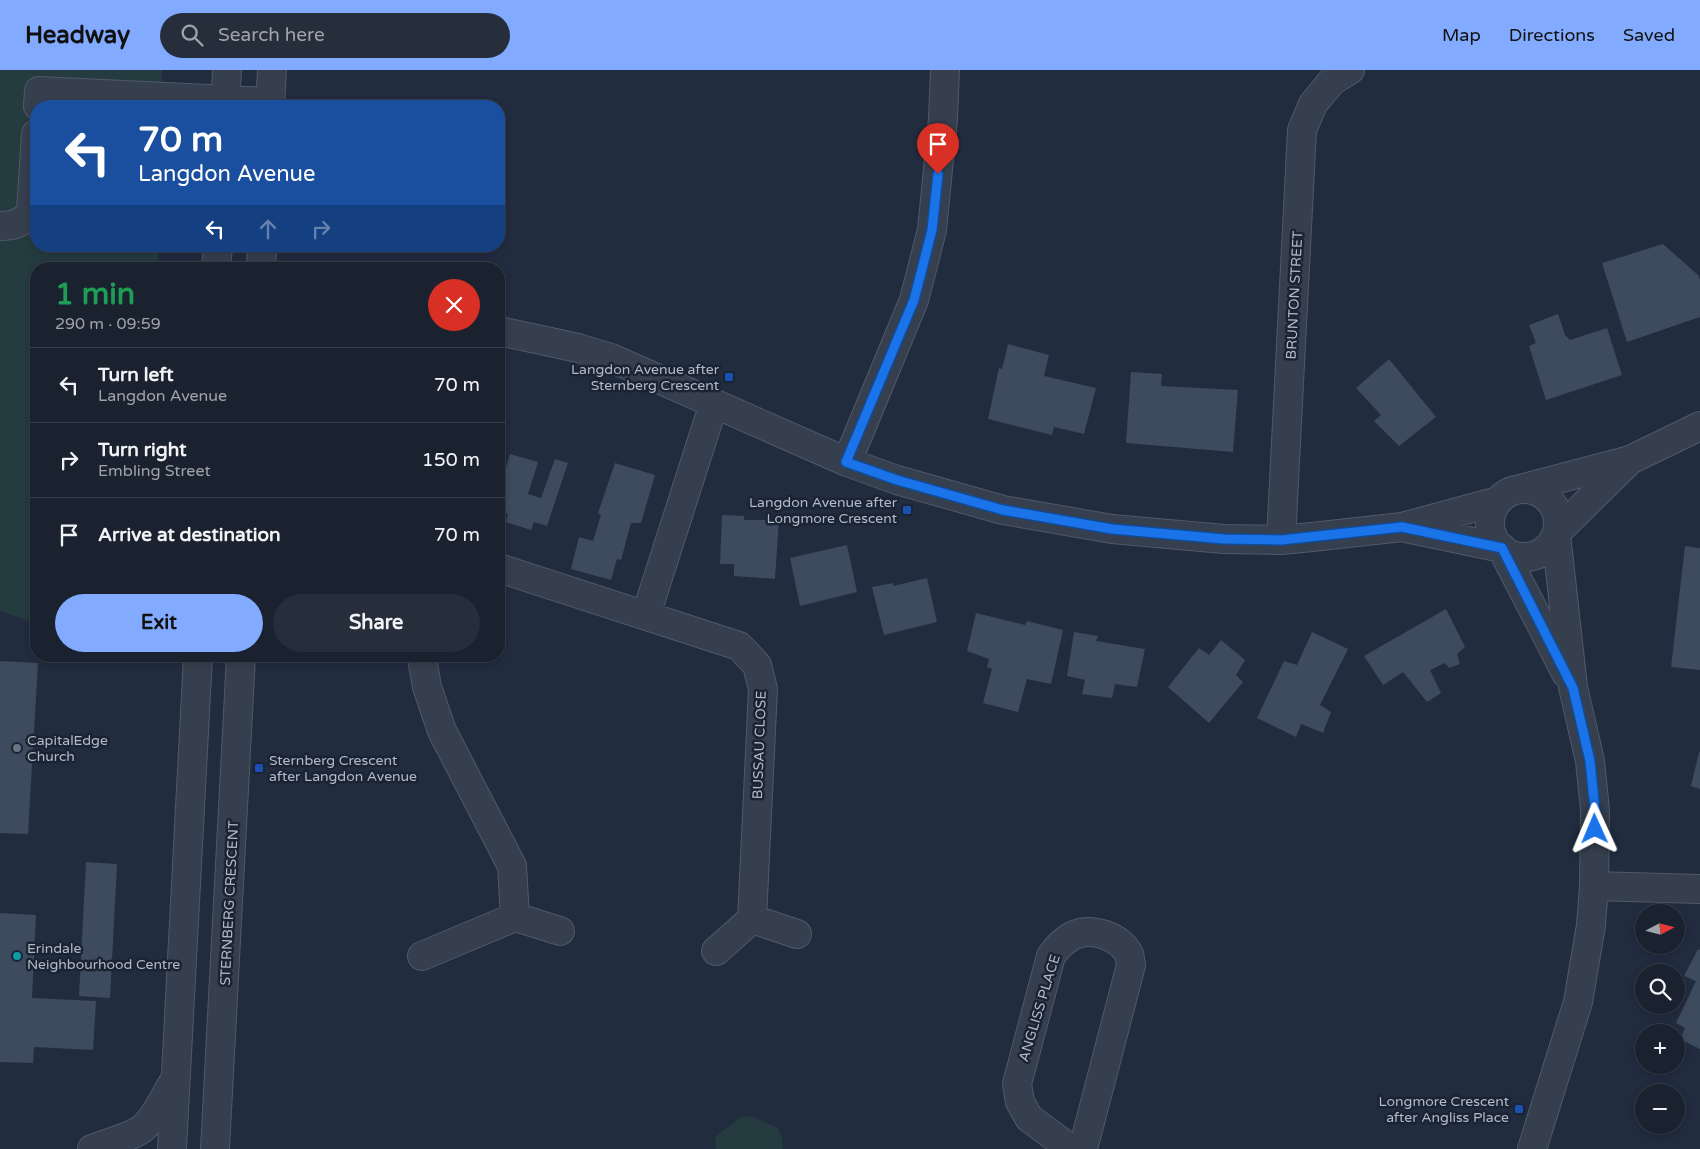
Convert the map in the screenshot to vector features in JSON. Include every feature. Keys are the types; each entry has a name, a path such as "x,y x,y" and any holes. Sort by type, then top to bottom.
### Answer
{"street":[{"path":"225,100 227,70"},
{"path":"270,100 272,70"},
{"path":"846,462 914,300 932,230 946,70"},
{"name":"BRUNTON STREET","path":"1281,540 1302,130 1313,104 1332,81 1350,70"},
{"path":"39,89 185,100"},
{"path":"0,226 12,226 25,219 30,213"},
{"path":"505,332 578,348 611,358 846,462 897,480 1003,510 1058,520 1112,529 1224,539 1281,540 1402,527 1630,460 1700,426"},
{"path":"646,615 714,403"},
{"path":"1402,527 1502,549 1512,555 1533,556 1544,551 1557,533 1630,460"},
{"path":"1532,1149 1578,1002 1591,925 1594,886 1595,810 1590,761 1573,688 1556,510 1550,500 1541,493 1531,489 1509,495 1492,510 1490,520 1493,535 1573,688"},
{"name":"BUSSAU CLOSE","path":"505,570 739,646 757,665 763,689 752,919"},
{"path":"172,1149 198,662"},
{"name":"STERNBERG CRESCENT","path":"215,1149 241,662"},
{"path":"423,662 427,687 442,731 512,866 515,917"},
{"path":"1594,886 1700,890"},
{"path":"422,956 515,917 560,931"},
{"path":"716,952 752,919 797,934"},
{"name":"ANGLISS PLACE","path":"1071,1149 1029,1118 1020,1102 1017,1084 1051,956 1058,946 1074,935 1087,932 1113,937 1129,954 1131,965 1083,1149"},
{"path":"92,1149 143,1128 176,1078"}],"green space":[{"path":"0,70 162,70 161,100 30,100 30,252 158,252 158,262 30,262 30,621 0,611"},
{"path":"750,1116 778,1128 782,1138 783,1149 716,1149 715,1137 742,1117"}],"building":[{"path":"1663,244 1698,275 1700,280 1700,317 1627,342 1602,263"},
{"path":"1558,314 1565,335 1570,340 1607,328 1622,375 1546,400 1529,346 1536,343 1529,325"},
{"path":"1008,344 1049,355 1044,376 1096,388 1084,434 1054,427 1052,435 988,419 999,368 1002,369"},
{"path":"1389,359 1436,417 1399,446 1374,421 1381,415 1356,388"},
{"path":"1131,372 1162,374 1161,386 1238,390 1233,452 1126,443"},
{"path":"510,454 538,462 528,494 541,498 555,459 568,463 547,526 534,522 531,530 506,522 508,514 505,513 505,472"},
{"path":"615,463 655,475 641,523 631,523 621,560 617,559 611,580 571,569 579,537 593,541 601,515 598,513"},
{"path":"722,515 744,516 744,520 779,520 775,579 734,576 734,564 720,564"},
{"path":"847,545 857,592 800,606 790,558"},
{"path":"1685,546 1700,548 1700,670 1671,667"},
{"path":"927,578 937,622 884,635 872,587 893,583 893,586"},
{"path":"1446,609 1465,647 1457,654 1460,664 1449,668 1445,663 1430,670 1441,693 1427,702 1403,672 1383,685 1364,656"},
{"path":"976,613 1025,625 1027,621 1063,630 1051,684 1027,679 1018,712 983,703 992,669 987,667 989,659 967,651"},
{"path":"1074,632 1098,636 1096,641 1145,649 1137,687 1115,684 1112,698 1082,694 1085,680 1067,676"},
{"path":"1312,632 1348,649 1320,705 1331,712 1323,733 1301,724 1296,737 1257,718 1284,661 1297,665"},
{"path":"1221,640 1245,660 1236,675 1243,682 1209,723 1168,687 1199,648 1209,655"},
{"name":"CapitalEdge Church","path":"0,661 38,663 28,834 0,833"},
{"path":"1700,752 1700,789 1691,786"},
{"path":"86,862 117,864 110,998 79,996"},
{"name":"Erindale Neighbourhood Centre","path":"0,913 36,915 32,998 96,1001 93,1050 34,1047 33,1063 0,1062"},
{"path":"1698,949 1700,950 1700,1049 1685,1042 1685,1024 1676,1023 1680,1014 1685,1014 1685,1004 1696,981 1685,976"}],"place":[{"name":"Langdon Avenue after Sternberg Crescent","path":"729,377"},
{"name":"Langdon Avenue after Longmore Crescent","path":"907,510"},
{"name":"CapitalEdge Church","path":"17,748"},
{"name":"Sternberg Crescent after Langdon Avenue","path":"259,768"},
{"name":"Erindale Neighbourhood Centre","path":"17,956"},
{"name":"Longmore Crescent after Angliss Place","path":"1519,1109"}],"route":[{"path":"938,174 932,230 914,300 846,462 897,480 1003,510 1112,529 1224,539 1281,540 1402,527 1502,548 1573,688 1590,761 1595,829"}]}
